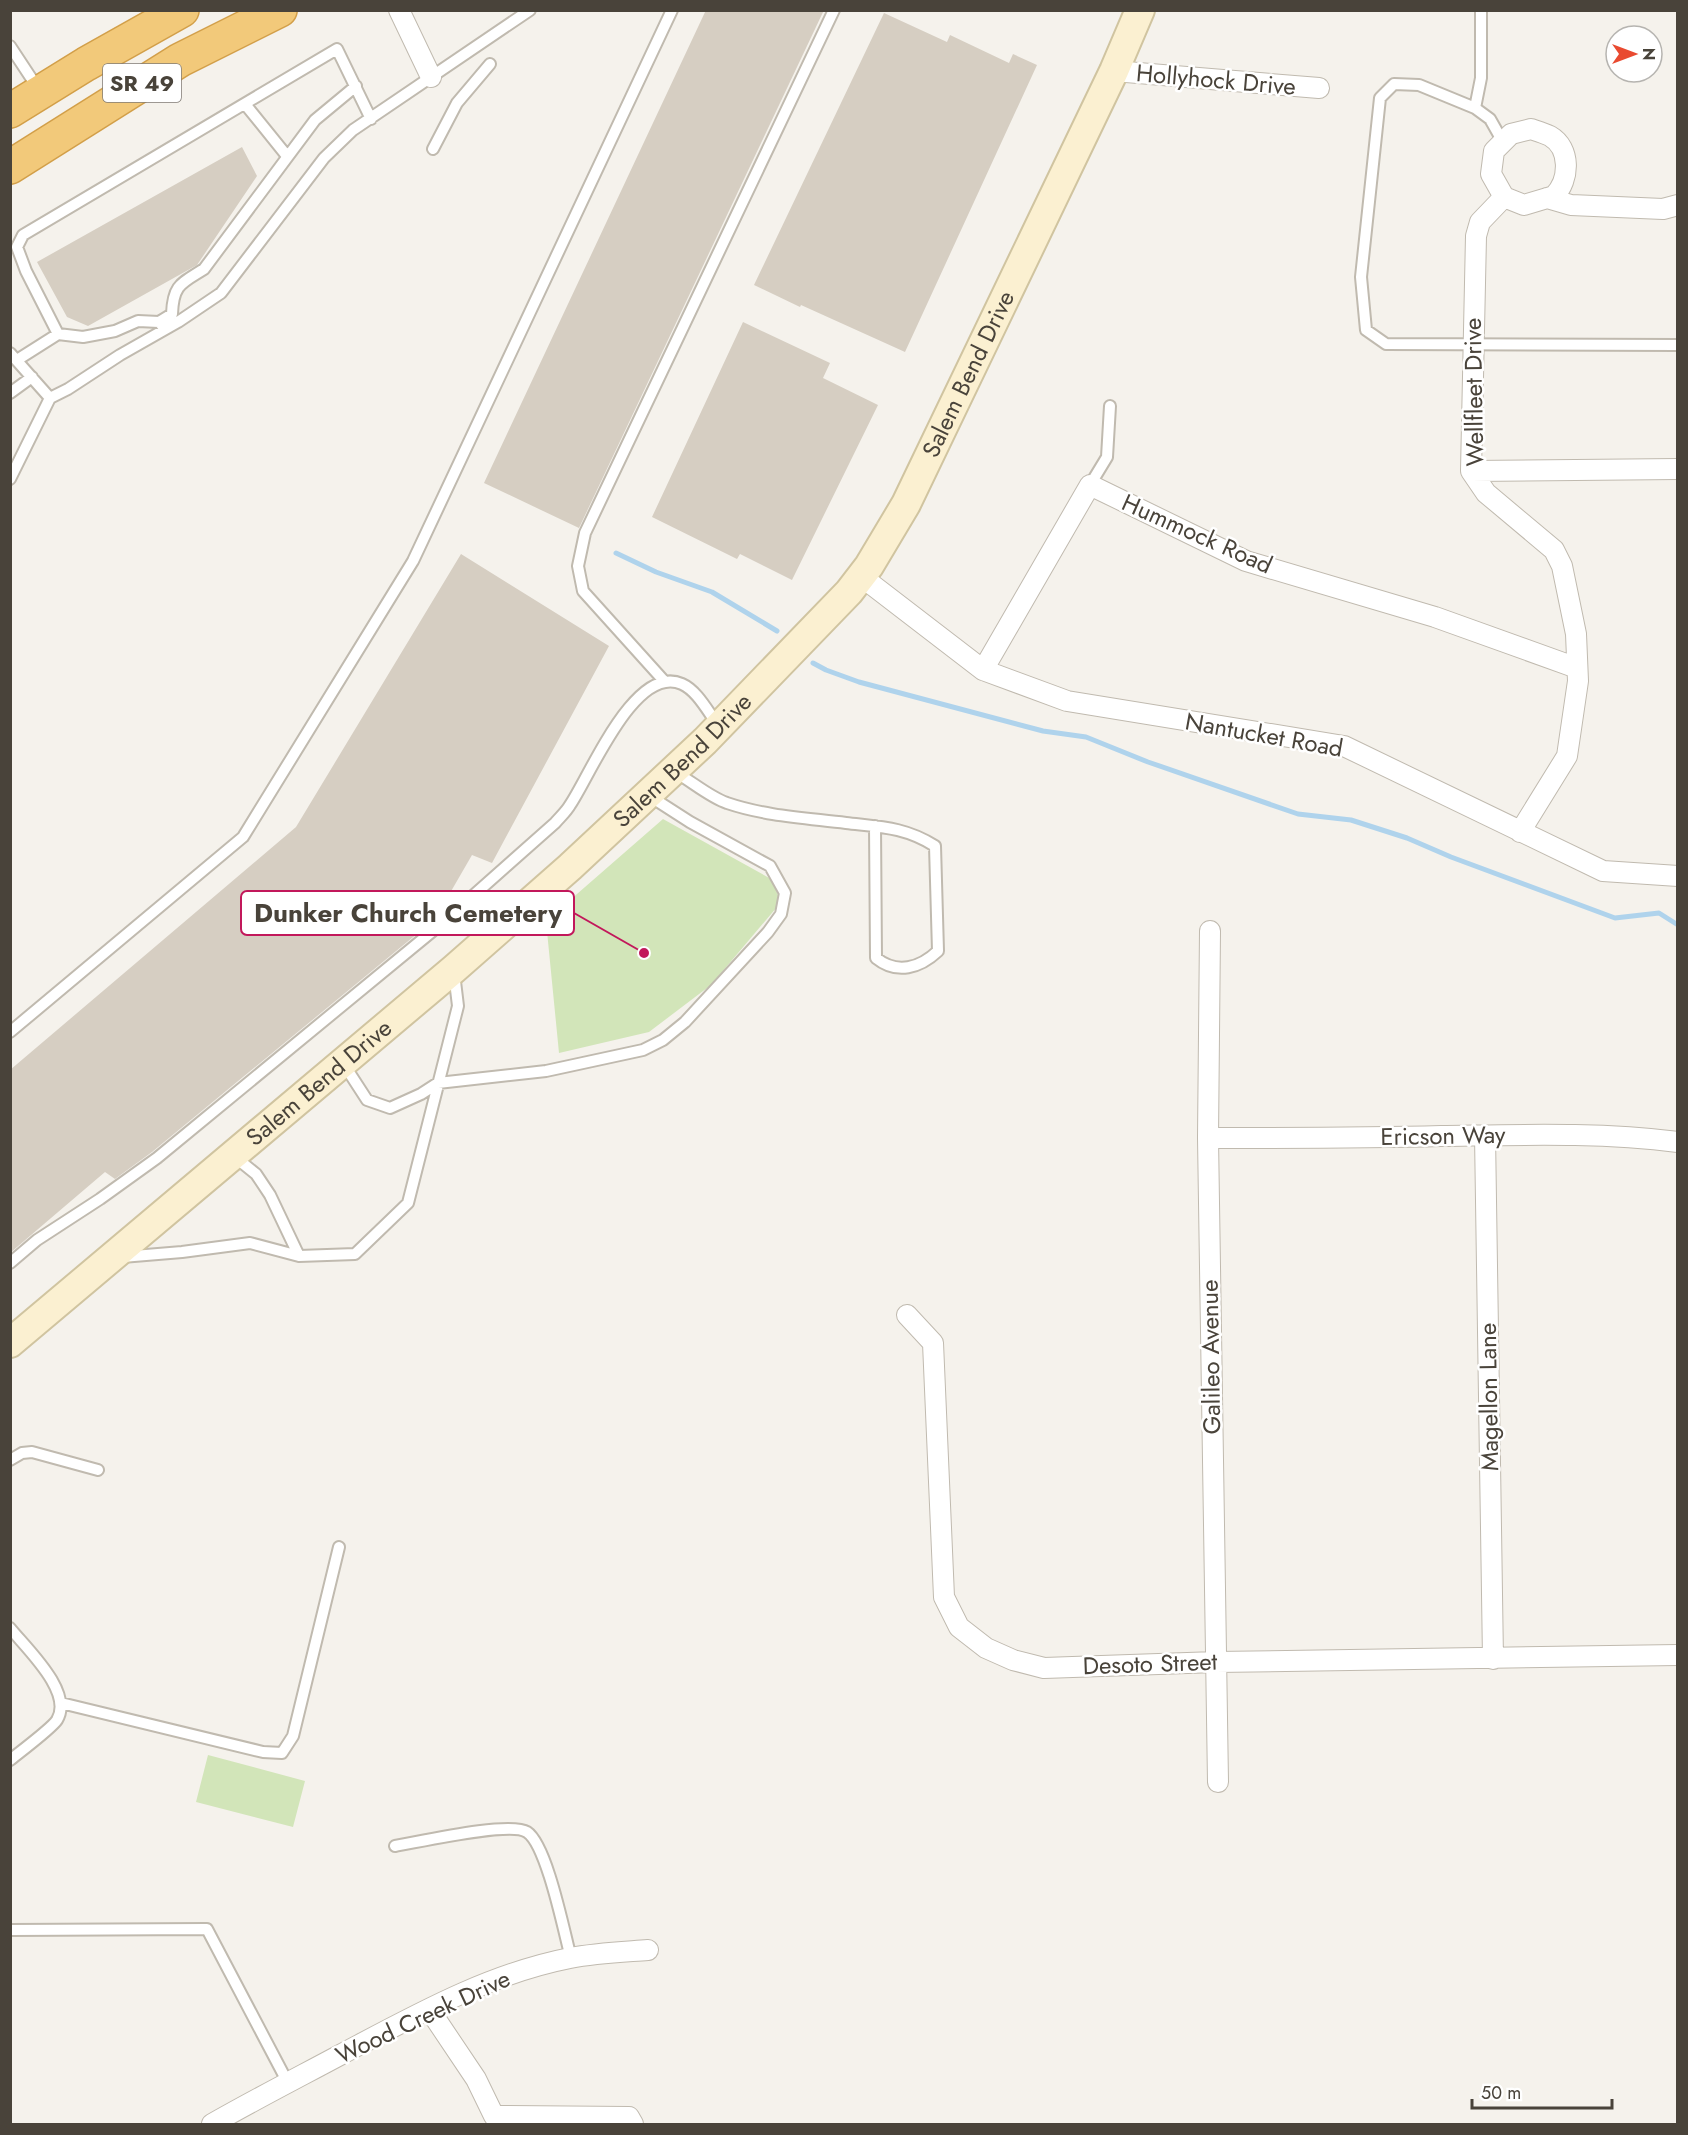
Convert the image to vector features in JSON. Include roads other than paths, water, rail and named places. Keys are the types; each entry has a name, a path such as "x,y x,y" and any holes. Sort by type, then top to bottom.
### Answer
{"highway":[{"name":"SR 49","path":"10,111 86,64 182,10"},
{"name":"SR 49","path":"10,167 180,60 280,10"}],"street":[{"path":"399,10 431,77"},
{"name":"Salem Bend Drive","path":"10,1343 454,969 570,867 719,727 862,577 906,504 943,430 1140,10"},
{"name":"Hollyhock Drive","path":"1113,71 1319,88"},
{"path":"1531,129 1550,135 1564,154 1566,174 1558,192 1524,205 1504,197 1491,174 1494,151 1503,142 1511,134 1531,129"},
{"name":"Wellfleet Drive","path":"1504,197 1480,222 1476,236 1471,471 1486,493 1554,550 1562,566 1569,593 1576,634 1578,681 1566,756 1520,832"},
{"path":"1547,198 1571,205 1663,208 1677,205"},
{"path":"1471,471 1677,469"},
{"path":"983,670 1090,484"},
{"name":"Hummock Road","path":"1090,484 1246,561 1436,617 1577,668"},
{"name":"Nantucket Road","path":"862,577 983,670 1067,701 1344,746 1603,871 1677,876"},
{"name":"Galileo Avenue","path":"1210,931 1208,1138 1218,1782"},
{"name":"Ericson Way","path":"1208,1138 1574,1133 1632,1136 1677,1142"},
{"name":"Magellon Lane","path":"1485,1135 1493,1659"},
{"name":"Desoto Street","path":"907,1315 933,1343 944,1597 959,1627 986,1648 1013,1660 1044,1668 1216,1662 1677,1655"},
{"name":"Wood Creek Drive","path":"212,2124 429,2008 494,1979 571,1958 610,1952 648,1950"},
{"path":"429,2008 476,2079 494,2116 629,2117 633,2124"}],"lane":[{"path":"50,398 14,357 58,334 83,337 115,331 138,321 162,325 178,322 221,293 324,158 353,130 530,10"},
{"path":"10,1032 243,837 413,561 672,10"},
{"path":"666,682 583,591 578,566 585,532 834,10"},
{"path":"1475,108 1481,78 1481,12"},
{"path":"10,46 40,93"},
{"path":"58,334 26,271 17,247 23,235 337,49 371,119"},
{"path":"433,149 457,103 490,64"},
{"path":"1503,142 1490,119 1475,108 1419,85 1394,84 1380,98 1360,277 1366,330 1386,344 1677,345"},
{"path":"10,479 50,398 68,389 162,325 172,314 172,299 179,285 204,269 315,120 356,86"},
{"path":"245,104 287,156"},
{"path":"10,393 32,377"},
{"path":"1090,484 1107,457 1110,406"},
{"path":"10,454 23,454"},
{"path":"10,1263 37,1240 157,1158 449,918 555,823 569,807 631,704 648,688 666,682 682,684 695,695 719,727"},
{"path":"673,770 725,803 777,815 875,826 897,829 918,835 935,846 938,951 927,962 916,966 885,966 876,958 875,826"},
{"path":"343,1063 367,1100 390,1108 421,1094 438,1083 546,1071 643,1050 663,1040 685,1022 738,967 781,914 784,893 770,866 690,822 646,794"},
{"path":"110,1258 249,1243 298,1256 355,1254 408,1203 458,1006 454,969"},
{"path":"232,1155 256,1174 266,1188 298,1256"},
{"path":"10,1460 22,1453 32,1452 98,1470"},
{"path":"61,1703 263,1752 282,1753 293,1736 339,1547"},
{"path":"10,1628 49,1674 61,1703 57,1719 10,1760"},
{"path":"395,1846 507,1828 526,1831 540,1848 571,1958"},
{"path":"10,1930 207,1929 288,2083"}],"waterway":[{"path":"616,553 656,572 712,592 777,631"},
{"path":"813,663 859,682 1043,731 1086,737 1148,762 1298,814 1351,820 1407,838 1451,857 1615,918 1659,913 1678,925"}],"place":[{"name":"Dunker Church Cemetery","path":"644,953"}]}
